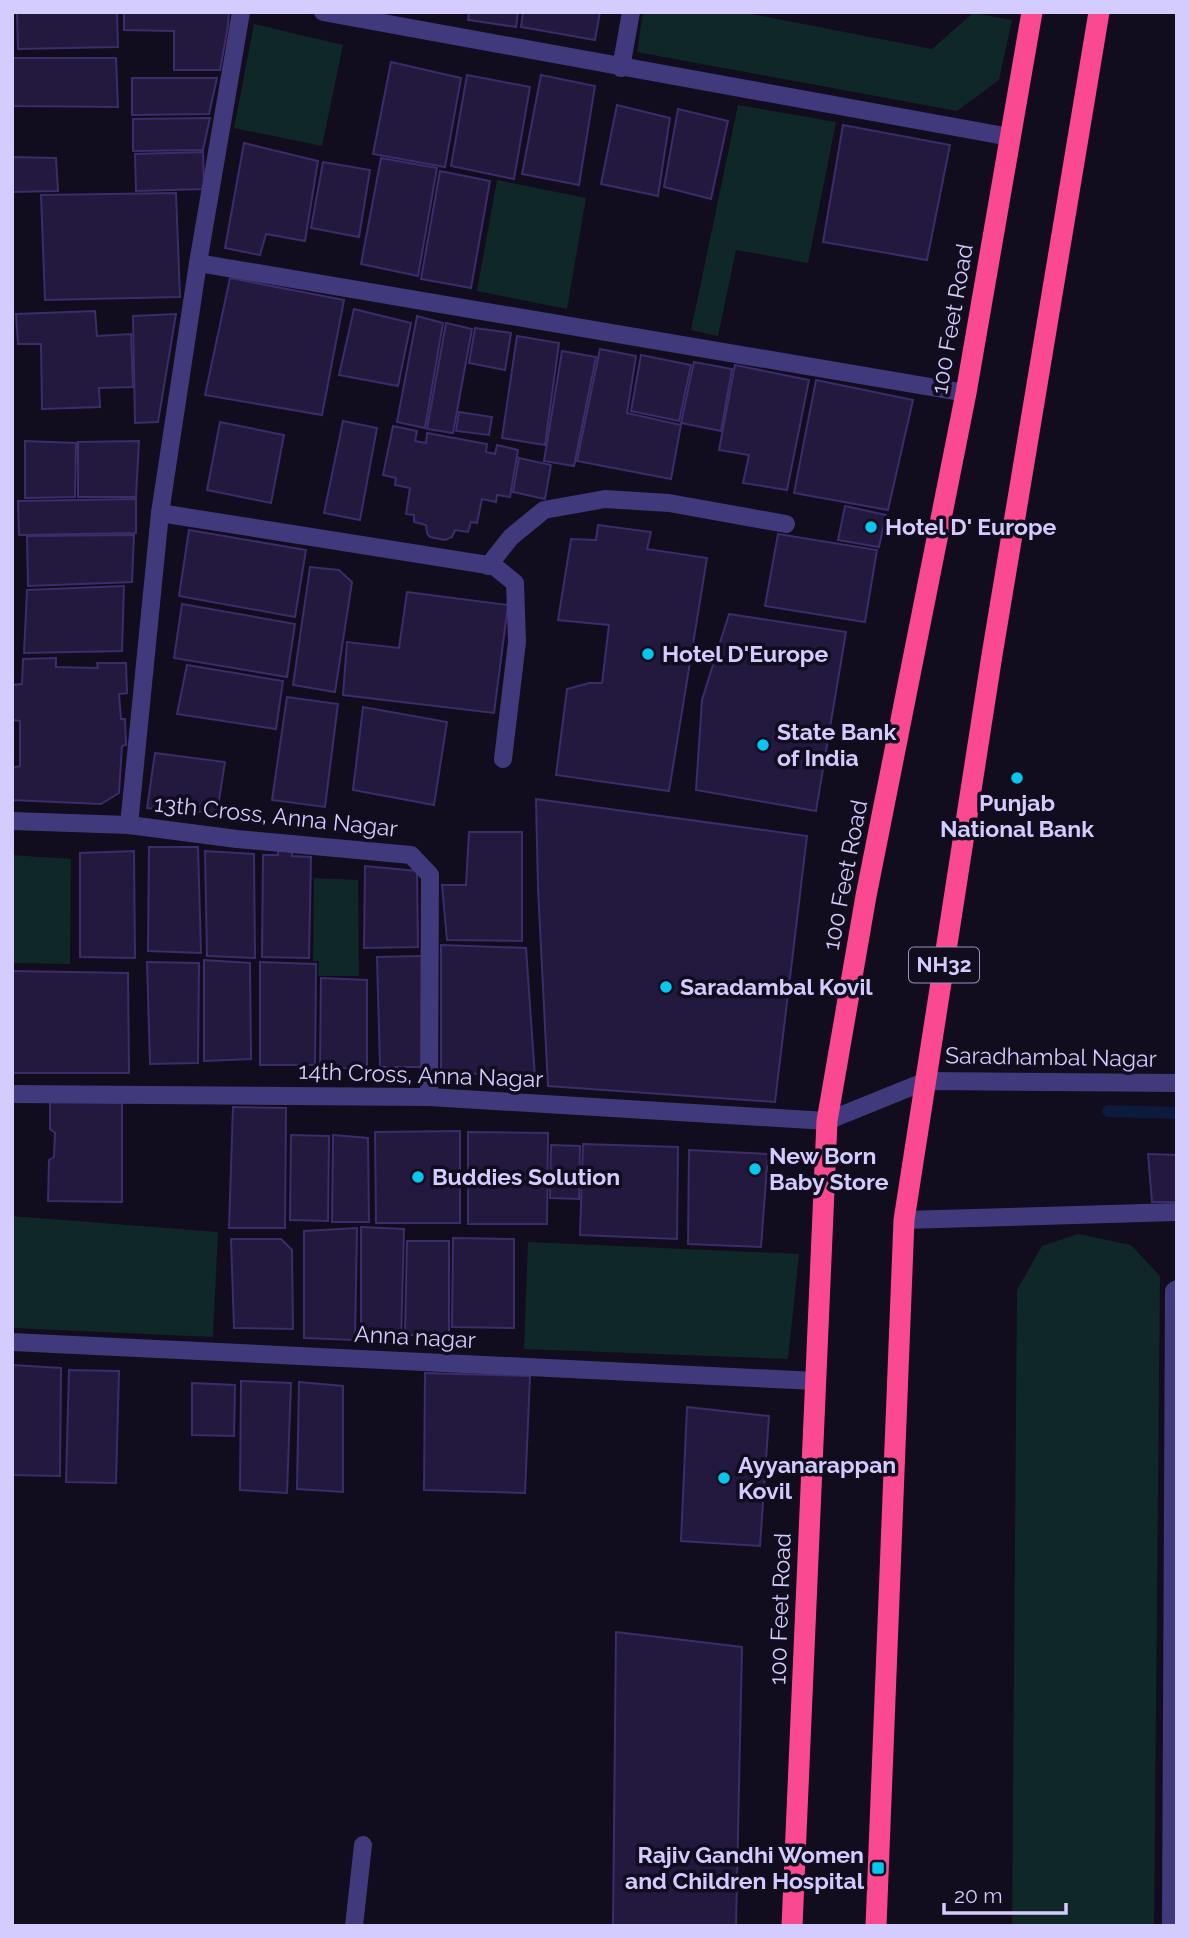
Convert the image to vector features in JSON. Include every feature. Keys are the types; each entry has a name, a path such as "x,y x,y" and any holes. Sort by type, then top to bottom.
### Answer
{"highway":[{"name":"100 Feet Road","path":"792,1926 827,1121 866,896 966,393 1032,12"},
{"name":"NH32","path":"876,1926 904,1220 992,655 1099,12"}],"street":[{"path":"129,825 160,513 198,263 241,12"},
{"path":"323,12 621,68 1010,136"},
{"path":"621,68 631,12"},
{"path":"198,263 966,393"},
{"path":"488,566 510,537 544,510 605,499 669,503 786,523"},
{"path":"160,513 494,566 515,583 517,642 503,759"},
{"name":"13th Cross, Anna Nagar","path":"12,821 129,825 237,839 411,855 430,875 429,1097"},
{"path":"827,1121 926,1081"},
{"name":"Saradhambal Nagar","path":"926,1081 1177,1083"},
{"name":"14th Cross, Anna Nagar","path":"12,1094 429,1097 827,1121"},
{"path":"904,1220 1177,1212"},
{"path":"1171,1926 1174,1291 1177,1289"},
{"name":"Anna nagar","path":"12,1342 816,1381"},
{"path":"355,1926 363,1845"}],"green space":[{"path":"643,12 741,12 932,49 973,13 1012,20 999,80 957,111 637,52"},
{"path":"254,24 343,45 322,146 234,128"},
{"path":"738,105 836,122 808,263 736,250 718,336 691,330"},
{"path":"497,180 586,198 567,309 477,291"},
{"path":"12,855 71,859 70,964 12,963"},
{"path":"314,878 358,880 359,976 318,976 319,961 313,961"},
{"path":"12,1216 218,1232 213,1337 12,1328"},
{"path":"1078,1234 1131,1245 1160,1276 1154,1926 1012,1926 1017,1290 1042,1246"},
{"path":"528,1242 799,1254 788,1359 524,1349"}],"building":[{"path":"17,12 117,12 118,47 18,49"},
{"path":"124,12 229,12 220,70 174,70 174,31 124,30"},
{"path":"469,12 518,12 516,27 468,20"},
{"path":"523,12 600,12 595,40 521,27"},
{"path":"12,58 116,58 118,107 12,106"},
{"path":"391,62 461,78 445,167 373,154"},
{"path":"467,75 530,87 514,179 451,166"},
{"path":"541,75 595,86 579,185 522,174"},
{"path":"132,78 217,78 209,114 132,115"},
{"path":"617,105 670,118 658,196 601,184"},
{"path":"678,109 728,121 711,199 664,187"},
{"path":"210,118 203,150 133,151 133,119"},
{"path":"843,125 950,145 927,260 823,242"},
{"path":"244,143 318,161 305,241 266,234 260,255 225,248"},
{"path":"203,152 204,189 136,191 135,154"},
{"path":"12,157 56,158 58,191 12,192"},
{"path":"381,158 437,168 418,276 361,264"},
{"path":"323,162 370,170 359,237 311,228"},
{"path":"440,171 490,181 471,288 421,279"},
{"path":"176,193 180,297 45,300 41,195"},
{"path":"230,278 344,300 322,415 205,395"},
{"path":"354,309 411,323 398,386 339,375"},
{"path":"95,311 97,336 131,334 133,387 99,388 100,407 42,409 41,344 18,344 16,314"},
{"path":"176,314 158,422 135,423 133,316"},
{"path":"417,316 443,323 425,428 397,422"},
{"path":"446,323 472,329 453,433 427,429"},
{"path":"475,328 511,333 505,370 469,363"},
{"path":"517,336 559,343 545,445 502,438"},
{"path":"600,349 636,356 627,413 681,425 671,479 577,461"},
{"path":"562,351 596,357 574,466 544,461"},
{"path":"641,355 691,365 679,421 631,411"},
{"path":"694,362 732,369 721,431 681,423"},
{"path":"735,365 809,380 787,490 743,483 749,455 719,450"},
{"path":"816,380 913,400 888,510 794,493"},
{"path":"459,412 492,417 489,435 456,431"},
{"path":"343,421 377,428 360,520 324,513"},
{"path":"220,422 284,435 271,503 207,490"},
{"path":"393,426 417,431 415,441 426,443 427,433 487,444 486,452 495,454 497,445 518,450 510,497 497,495 496,502 482,499 477,523 471,522 468,532 455,530 452,537 445,540 430,537 426,525 414,522 414,515 406,514 410,488 395,485 396,478 383,475"},
{"path":"25,441 76,443 75,497 25,498"},
{"path":"139,441 136,497 78,497 78,442"},
{"path":"519,458 551,465 545,499 513,492"},
{"path":"136,499 136,533 19,535 18,501"},
{"path":"845,506 886,515 879,547 838,540"},
{"name":"Hotel D'Europe","path":"598,525 651,532 647,549 707,558 669,791 556,775 567,689 589,683 602,683 609,625 558,620 571,539 596,540"},
{"path":"189,530 306,550 295,617 179,596"},
{"path":"778,534 877,550 865,622 765,606"},
{"path":"134,535 132,582 28,586 27,536"},
{"path":"310,567 339,570 352,582 335,692 293,685"},
{"path":"124,586 122,651 24,653 27,590"},
{"path":"407,592 508,605 494,713 343,695 347,642 399,648"},
{"path":"182,604 295,624 287,677 174,658"},
{"name":"State Bank of India","path":"729,614 846,632 816,811 696,790 702,700"},
{"path":"56,658 56,667 98,668 97,663 126,663 127,693 119,694 121,719 125,719 126,745 122,746 119,793 101,804 12,800 12,768 20,766 20,721 13,720 12,685 22,684 23,659"},
{"path":"187,665 283,681 276,729 177,714"},
{"path":"287,697 338,704 325,807 272,800"},
{"path":"363,707 447,722 434,805 353,790"},
{"path":"155,753 225,762 217,813 147,808"},
{"name":"Saradambal Kovil","path":"536,799 807,836 775,1102 548,1086"},
{"path":"469,832 522,832 522,941 447,940 442,885 466,885"},
{"path":"149,847 198,847 201,953 148,951"},
{"path":"278,850 292,851 292,856 311,857 309,958 262,957 263,855 278,855"},
{"path":"134,851 135,958 80,957 80,853"},
{"path":"205,851 254,854 255,958 207,956"},
{"path":"365,866 417,871 418,947 364,948"},
{"path":"441,945 526,948 535,1077 441,1072"},
{"path":"423,956 422,1067 380,1067 377,957"},
{"path":"204,960 250,963 251,1059 204,1061"},
{"path":"147,962 199,963 198,1063 150,1064"},
{"path":"260,962 316,964 315,1065 260,1065"},
{"path":"12,971 128,973 129,1073 12,1073"},
{"path":"321,978 367,980 367,1069 320,1067"},
{"path":"50,1101 122,1103 122,1202 48,1201 49,1160 54,1157 55,1133 50,1129"},
{"path":"233,1107 286,1108 285,1228 229,1228"},
{"name":"Buddies Solution","path":"460,1131 460,1223 376,1223 375,1132"},
{"path":"468,1132 548,1133 547,1224 468,1224"},
{"path":"291,1135 329,1136 328,1221 290,1220"},
{"path":"333,1135 368,1138 369,1222 332,1222"},
{"path":"583,1144 678,1147 677,1239 580,1235"},
{"path":"551,1145 580,1146 579,1199 550,1198"},
{"path":"689,1150 768,1154 761,1247 688,1244"},
{"path":"1148,1154 1177,1155 1177,1202 1152,1202"},
{"path":"361,1227 404,1229 401,1341 361,1339"},
{"path":"357,1228 355,1340 304,1338 304,1231"},
{"path":"453,1238 514,1239 514,1328 452,1327"},
{"path":"231,1239 281,1239 292,1250 293,1329 234,1328"},
{"path":"407,1241 449,1241 449,1335 405,1335"},
{"path":"12,1365 61,1368 60,1476 12,1475"},
{"path":"69,1370 119,1371 116,1483 66,1482"},
{"path":"425,1373 530,1376 525,1493 424,1490"},
{"path":"241,1381 291,1383 287,1493 240,1490"},
{"path":"299,1382 343,1386 343,1492 297,1489"},
{"path":"192,1383 235,1385 234,1436 192,1435"},
{"name":"Ayyanarappan Kovil","path":"687,1407 769,1416 760,1546 681,1541"},
{"path":"616,1632 742,1647 736,1926 613,1926"}],"waterway":[{"path":"1108,1111 1177,1113"}],"place":[{"name":"Hotel D' Europe","path":"871,527"},
{"name":"Hotel D'Europe","path":"648,654"},
{"name":"State Bank of India","path":"763,745"},
{"name":"Punjab National Bank","path":"1017,778"},
{"name":"Saradambal Kovil","path":"666,987"},
{"name":"New Born Baby Store","path":"755,1169"},
{"name":"Buddies Solution","path":"418,1177"},
{"name":"Ayyanarappan Kovil","path":"724,1478"},
{"name":"Rajiv Gandhi Women and Children Hospital","path":"878,1868"}]}
